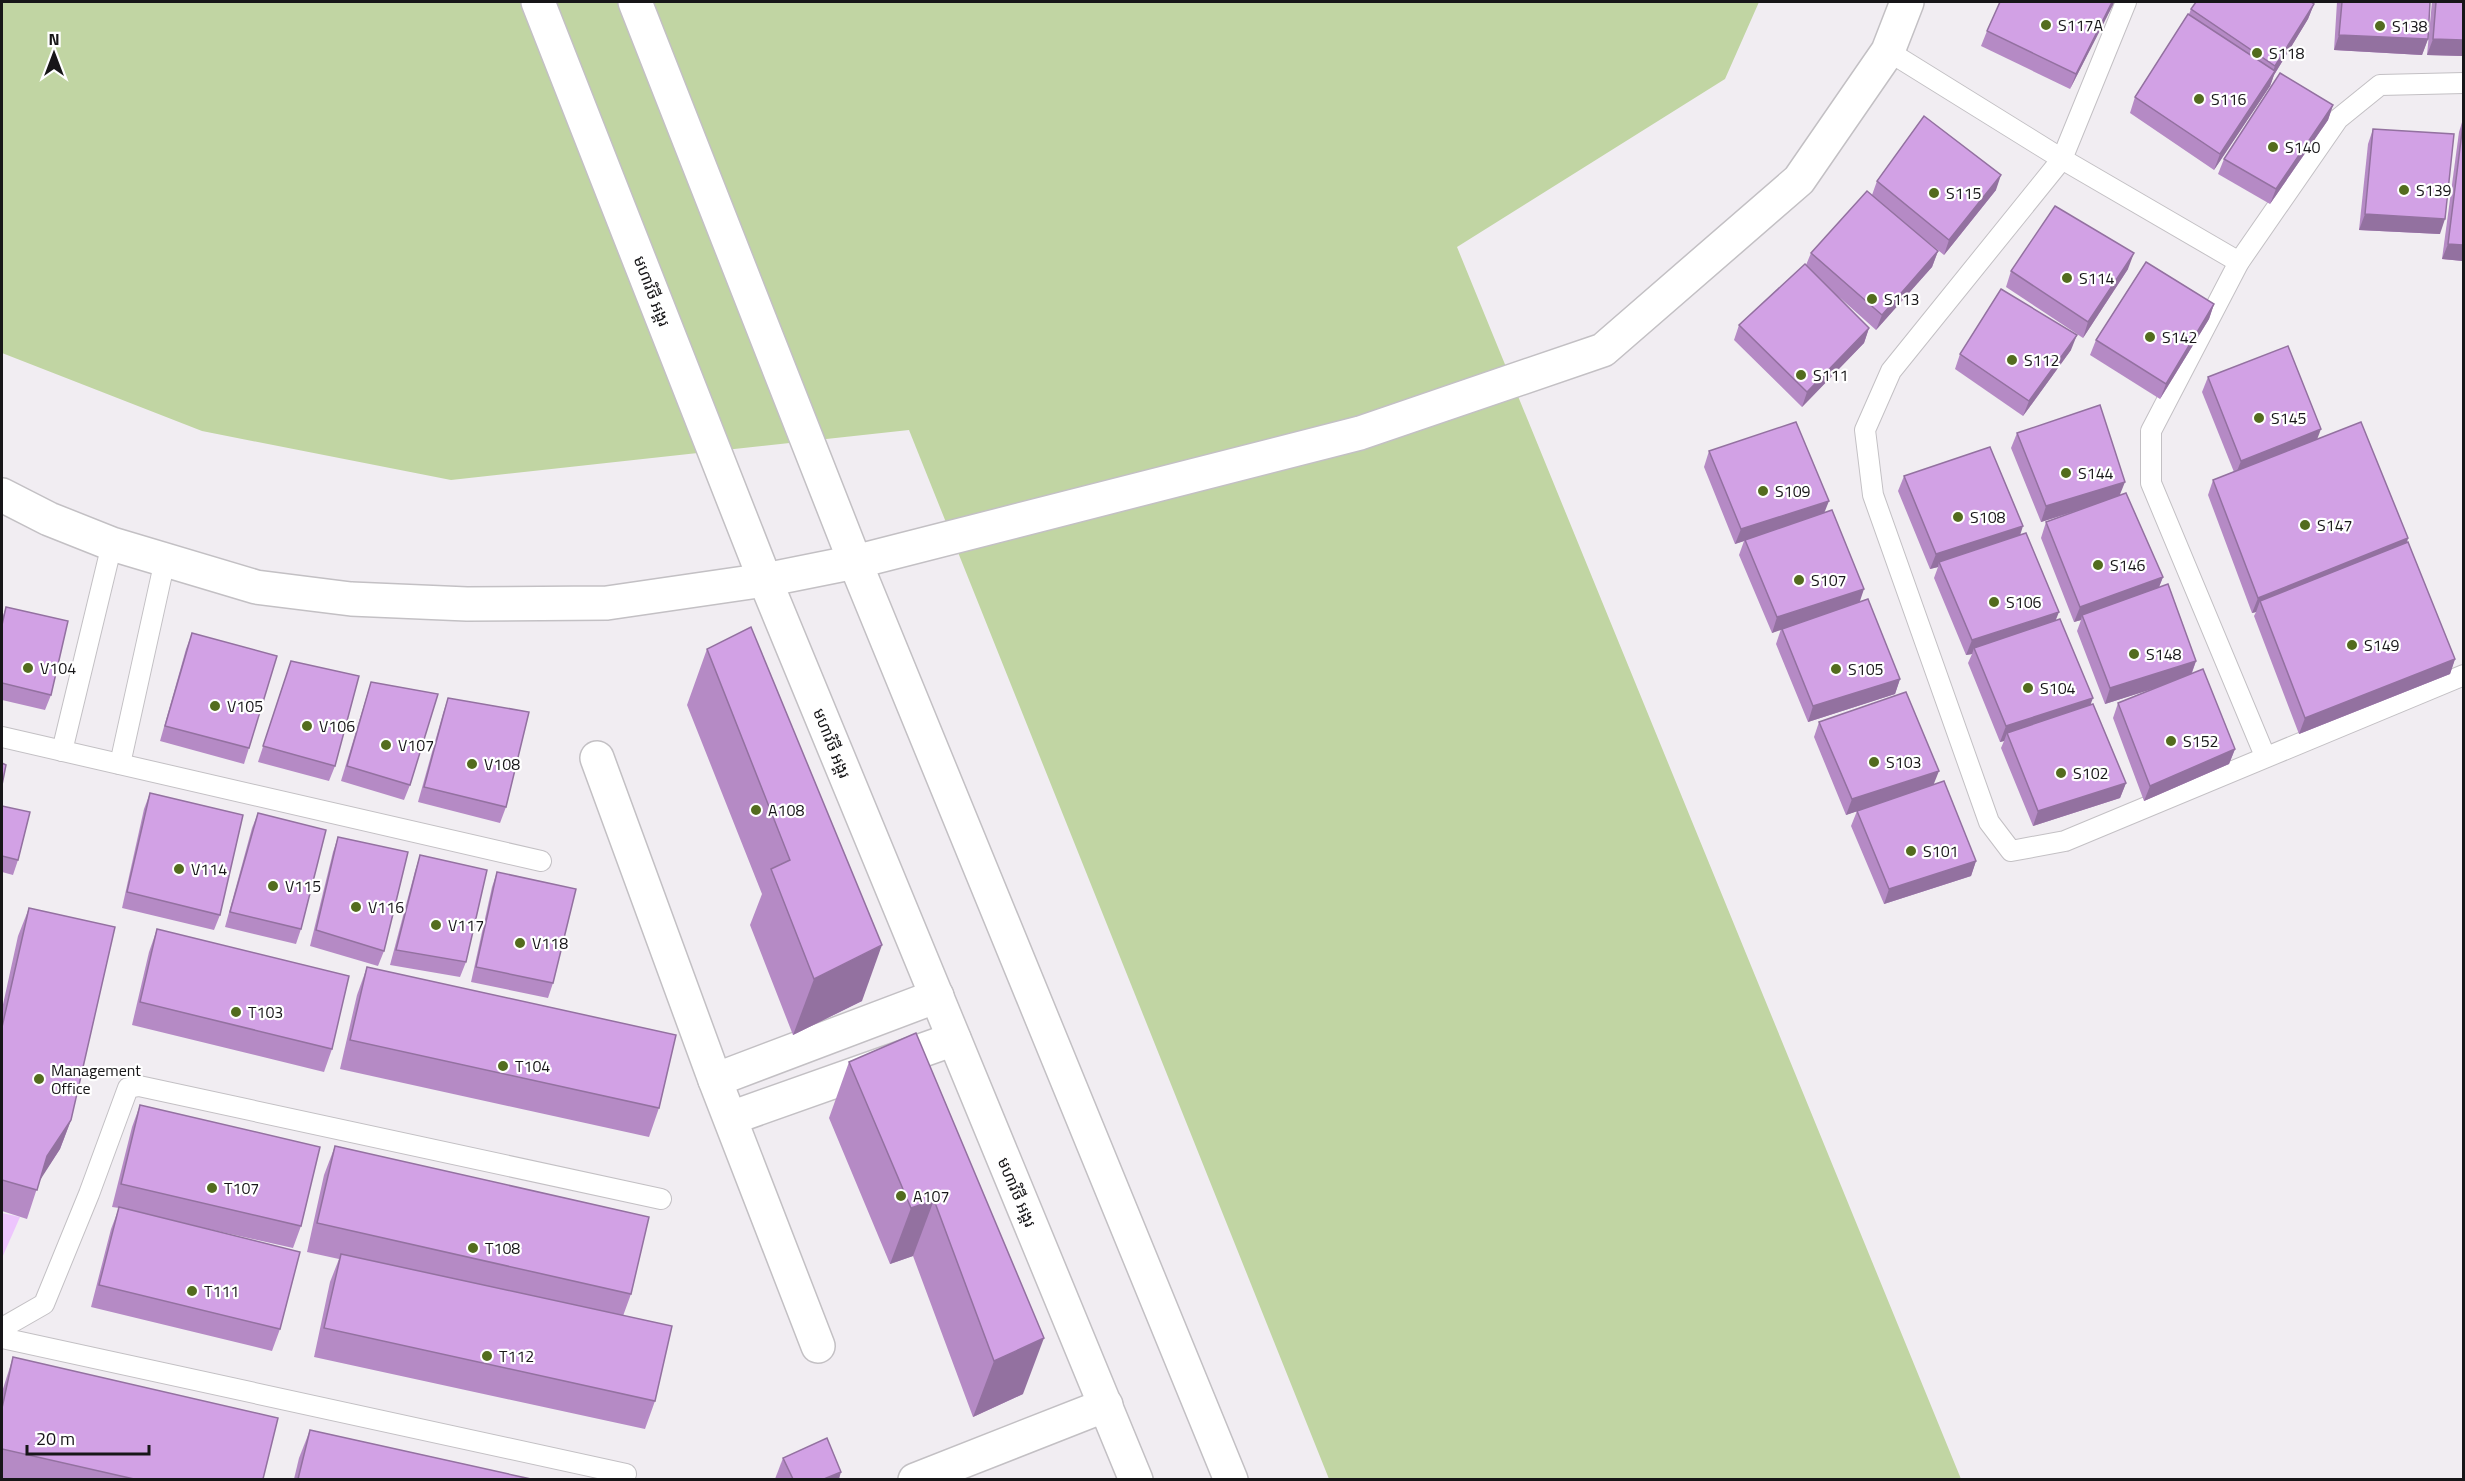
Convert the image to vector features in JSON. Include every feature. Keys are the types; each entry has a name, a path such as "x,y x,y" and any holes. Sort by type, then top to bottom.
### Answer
{"street":[{"name":"មហាវិថី អង្គរ","path":"538,2 765,580 1136,1479"},
{"path":"635,2 855,562 1231,1479"},
{"path":"2,495 49,519 112,544 256,587 351,599 467,604 606,603 765,580 855,562 1360,433 1603,350 1799,180 1888,51 1907,2"},
{"path":"597,758 715,1080 818,1346"},
{"path":"715,1080 937,996"},
{"path":"730,1118 954,1039"},
{"path":"915,1479 1106,1405"}],"lane":[{"path":"2126,2 2062,159 1891,371 1865,430 1873,495 1989,822 2011,851 2065,841 2463,675"},
{"path":"1888,51 2062,159 2239,262"},
{"path":"2265,756 2151,483 2151,430 2239,262 2338,119 2380,85 2463,83"},
{"path":"62,751 112,544"},
{"path":"120,764 165,560"},
{"path":"2,737 541,861"},
{"path":"2,1328 44,1304 89,1194 128,1088 151,1089 661,1199"},
{"path":"2,1338 626,1474"}],"green space":[{"path":"2,2 1759,2 1725,79 1457,247 1961,1479 1329,1479 909,430 451,480 202,431 2,353"}],"shaded area":[{"path":"2,1213 20,1217 2,1258"}],"building":[{"name":"S117A","path":"2000,2 2112,2 2076,74 1987,31"},
{"name":"S118","path":"2196,2 2311,2 2314,4 2275,66 2191,9"},
{"name":"S138","path":"2342,2 2430,2 2428,39 2339,35"},
{"path":"2436,2 2463,2 2463,40 2433,39"},
{"name":"S116","path":"2188,14 2275,71 2220,154 2135,97"},
{"name":"S140","path":"2280,73 2333,105 2276,189 2224,159"},
{"name":"S115","path":"1924,116 2001,175 1949,240 1877,181"},
{"path":"2463,124 2463,245 2448,244"},
{"name":"S139","path":"2373,129 2454,134 2445,219 2365,214"},
{"name":"S113","path":"1867,191 1938,251 1882,315 1811,253"},
{"name":"S114","path":"2055,206 2134,253 2088,322 2011,271"},
{"name":"S142","path":"2146,262 2214,304 2166,384 2096,340"},
{"name":"S111","path":"1805,264 1869,328 1807,392 1739,325"},
{"name":"S112","path":"2001,289 2077,335 2029,401 1960,354"},
{"name":"S145","path":"2288,346 2321,429 2241,461 2208,377"},
{"name":"S144","path":"2100,405 2125,482 2046,506 2017,433"},
{"name":"S109","path":"1796,422 1829,501 1741,529 1709,451"},
{"name":"S147","path":"2361,422 2408,538 2258,598 2213,480"},
{"name":"S108","path":"1990,447 2023,526 1936,554 1904,476"},
{"name":"S146","path":"2126,493 2163,577 2080,607 2046,522"},
{"name":"S107","path":"1832,510 1864,589 1777,617 1745,540"},
{"name":"S106","path":"2026,533 2059,612 1972,640 1939,562"},
{"name":"S149","path":"2408,542 2455,659 2305,718 2260,601"},
{"name":"S148","path":"2168,584 2196,661 2110,688 2082,615"},
{"name":"S105","path":"1868,599 1900,679 1813,706 1782,629"},
{"name":"V104","path":"6,607 68,621 51,695 2,683 2,625"},
{"name":"S104","path":"2060,619 2093,698 2006,726 1974,648"},
{"path":"751,627 882,945 814,979 771,869 790,860 707,649"},
{"name":"V105","path":"192,633 277,656 249,748 165,726"},
{"name":"V106","path":"291,661 359,676 335,766 263,746"},
{"name":"S152","path":"2203,669 2235,749 2150,786 2118,703"},
{"name":"V107","path":"371,682 438,694 410,785 347,766"},
{"name":"S103","path":"1906,692 1939,771 1852,799 1819,722"},
{"name":"V108","path":"448,698 529,712 506,807 424,787"},
{"name":"S102","path":"2093,704 2126,783 2038,811 2007,733"},
{"path":"2,763 6,765 2,785"},
{"name":"S101","path":"1944,781 1976,861 1889,889 1857,811"},
{"name":"V114","path":"150,793 243,815 220,915 127,892"},
{"path":"2,806 30,812 18,860 2,856"},
{"name":"V115","path":"258,813 326,830 301,929 230,912"},
{"name":"V116","path":"338,837 408,852 384,951 316,930"},
{"name":"V117","path":"420,855 487,870 466,962 396,950"},
{"name":"V118","path":"497,872 576,889 553,983 476,967"},
{"name":"Management Office","path":"29,908 115,927 71,1120 47,1156 37,1190 2,1180 2,1027"},
{"name":"T103","path":"157,929 349,976 332,1049 140,1002"},
{"path":"367,967 676,1035 659,1108 350,1040"},
{"path":"916,1033 1044,1338 994,1361 934,1200 911,1208 849,1062"},
{"name":"T107","path":"140,1105 320,1147 301,1226 121,1184"},
{"name":"T108","path":"335,1146 649,1217 631,1294 317,1223"},
{"name":"T111","path":"119,1207 300,1252 280,1329 99,1285"},
{"path":"341,1254 672,1326 655,1401 324,1328"},
{"path":"13,1357 278,1418 263,1479 134,1479 2,1449 2,1408"},
{"path":"310,1430 531,1479 298,1479"},
{"path":"827,1438 841,1472 824,1479 793,1479 783,1458"}],"place":[{"name":"S117A","path":"2046,25"},
{"name":"S138","path":"2380,26"},
{"name":"S118","path":"2257,53"},
{"name":"S116","path":"2199,99"},
{"name":"S140","path":"2273,147"},
{"name":"S139","path":"2404,190"},
{"name":"S115","path":"1934,193"},
{"name":"S114","path":"2067,278"},
{"name":"S113","path":"1872,299"},
{"name":"S142","path":"2150,337"},
{"name":"S112","path":"2012,360"},
{"name":"S111","path":"1801,375"},
{"name":"S145","path":"2259,418"},
{"name":"S144","path":"2066,473"},
{"name":"S109","path":"1763,491"},
{"name":"S108","path":"1958,517"},
{"name":"S147","path":"2305,525"},
{"name":"S146","path":"2098,565"},
{"name":"S107","path":"1799,580"},
{"name":"S106","path":"1994,602"},
{"name":"S149","path":"2352,645"},
{"name":"S148","path":"2134,654"},
{"name":"V104","path":"28,668"},
{"name":"S105","path":"1836,669"},
{"name":"S104","path":"2028,688"},
{"name":"V105","path":"215,706"},
{"name":"V106","path":"307,726"},
{"name":"S152","path":"2171,741"},
{"name":"V107","path":"386,745"},
{"name":"S103","path":"1874,762"},
{"name":"V108","path":"472,764"},
{"name":"S102","path":"2061,773"},
{"name":"A108","path":"756,810"},
{"name":"S101","path":"1911,851"},
{"name":"V114","path":"179,869"},
{"name":"V115","path":"273,886"},
{"name":"V116","path":"356,907"},
{"name":"V117","path":"436,925"},
{"name":"V118","path":"520,943"},
{"name":"T103","path":"236,1012"},
{"name":"T104","path":"503,1066"},
{"name":"Management Office","path":"39,1079"},
{"name":"T107","path":"212,1188"},
{"name":"A107","path":"901,1196"},
{"name":"T108","path":"473,1248"},
{"name":"T111","path":"192,1291"},
{"name":"T112","path":"487,1356"}]}
